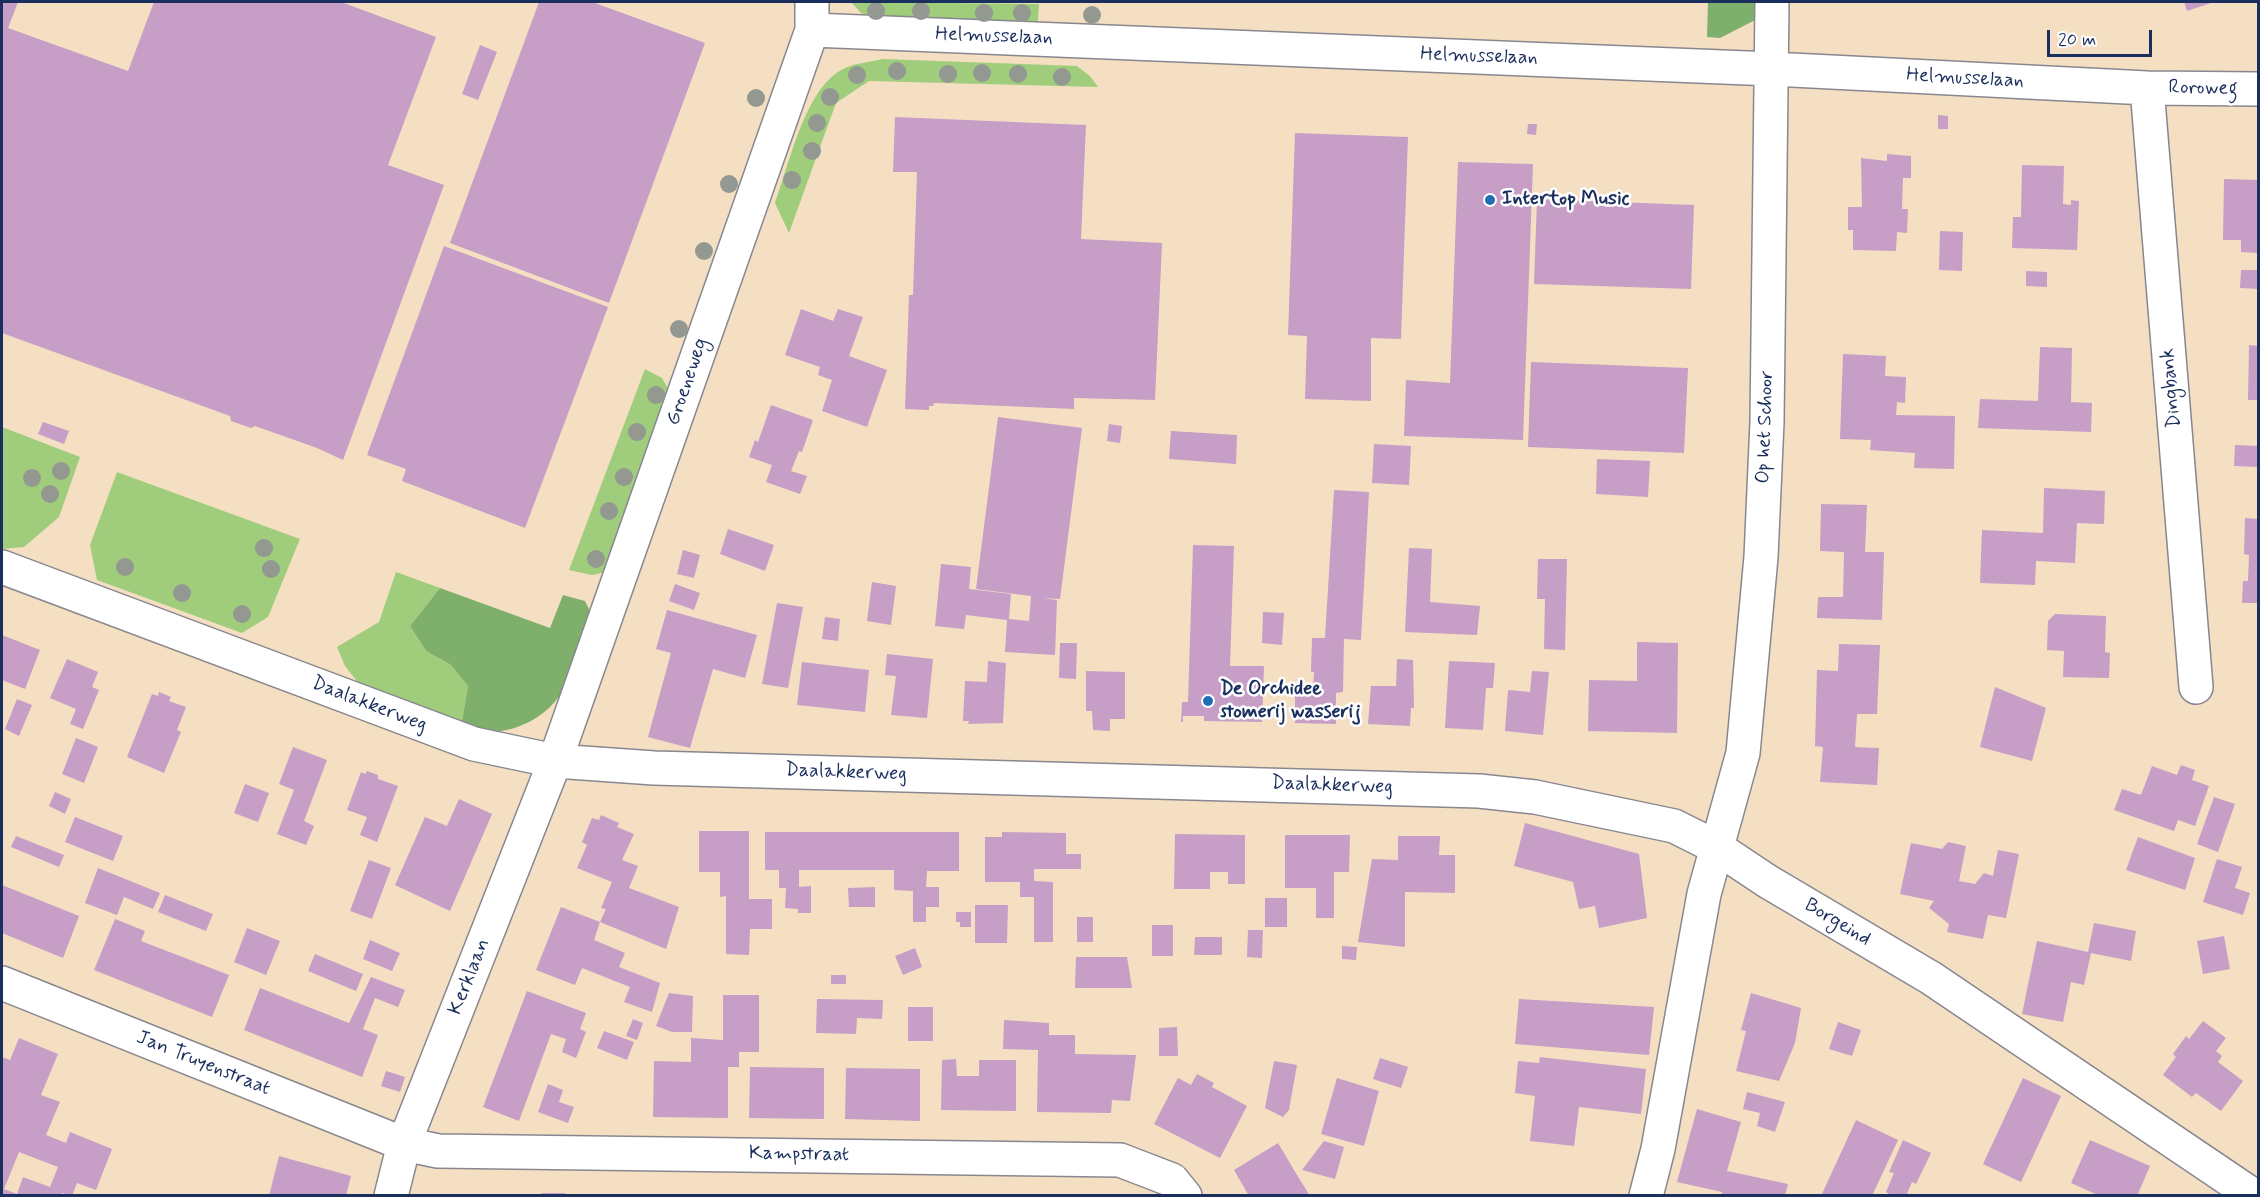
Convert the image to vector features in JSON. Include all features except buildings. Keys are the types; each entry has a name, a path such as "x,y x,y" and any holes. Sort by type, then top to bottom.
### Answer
{"street":[{"name":"Op het Schoor","path":"1716,847 1743,753 1761,557 1767,422 1772,2"},
{"name":"Helmusselaan","path":"812,16 2147,88"},
{"name":"Groeneweg","path":"555,761 812,16"},
{"name":"Roroweg","path":"2147,88 2259,89"},
{"name":"Dingbank","path":"2147,88 2196,687"},
{"name":"Daalakkerweg","path":"2,567 474,744 555,761 654,768 1479,790 1535,797 1674,826 1716,847"},
{"name":"Kerklaan","path":"391,1196 404,1144 555,761"},
{"path":"1646,1196 1658,1149 1704,894 1716,847"},
{"name":"Borgeind","path":"1716,847 1767,881 1931,978 2254,1196"},
{"name":"Jan Truyenstraat","path":"2,983 404,1144"},
{"name":"Kampstraat","path":"404,1144 438,1151 1120,1160 1172,1180 1185,1196"}],"green space":[{"path":"851,2 1039,4 1038,21 1027,28 886,21 861,13"},
{"path":"1708,2 1767,2 1767,14 1720,38 1707,37"},
{"path":"883,59 1077,66 1090,76 1098,87 869,81 836,103 789,233 775,203 808,110 818,93 843,69"},
{"path":"645,369 662,378 670,392 606,572 592,575 569,570"},
{"path":"2,427 80,457 59,517 24,547 2,549"},
{"path":"117,472 300,539 268,617 242,633 97,580 90,545"},
{"path":"396,572 440,588 410,626 426,651 451,665 468,686 461,727 363,689 345,666 337,647 379,622"},
{"path":"440,588 550,628 563,595 585,601 592,615 576,662 564,689 545,712 533,720 505,730 490,732 461,727 468,686 451,665 426,651 410,626"}],"place":[{"name":"Intertop Music","path":"1490,200"},
{"name":"De Orchidee stomerij wasserij","path":"1208,701"}]}
